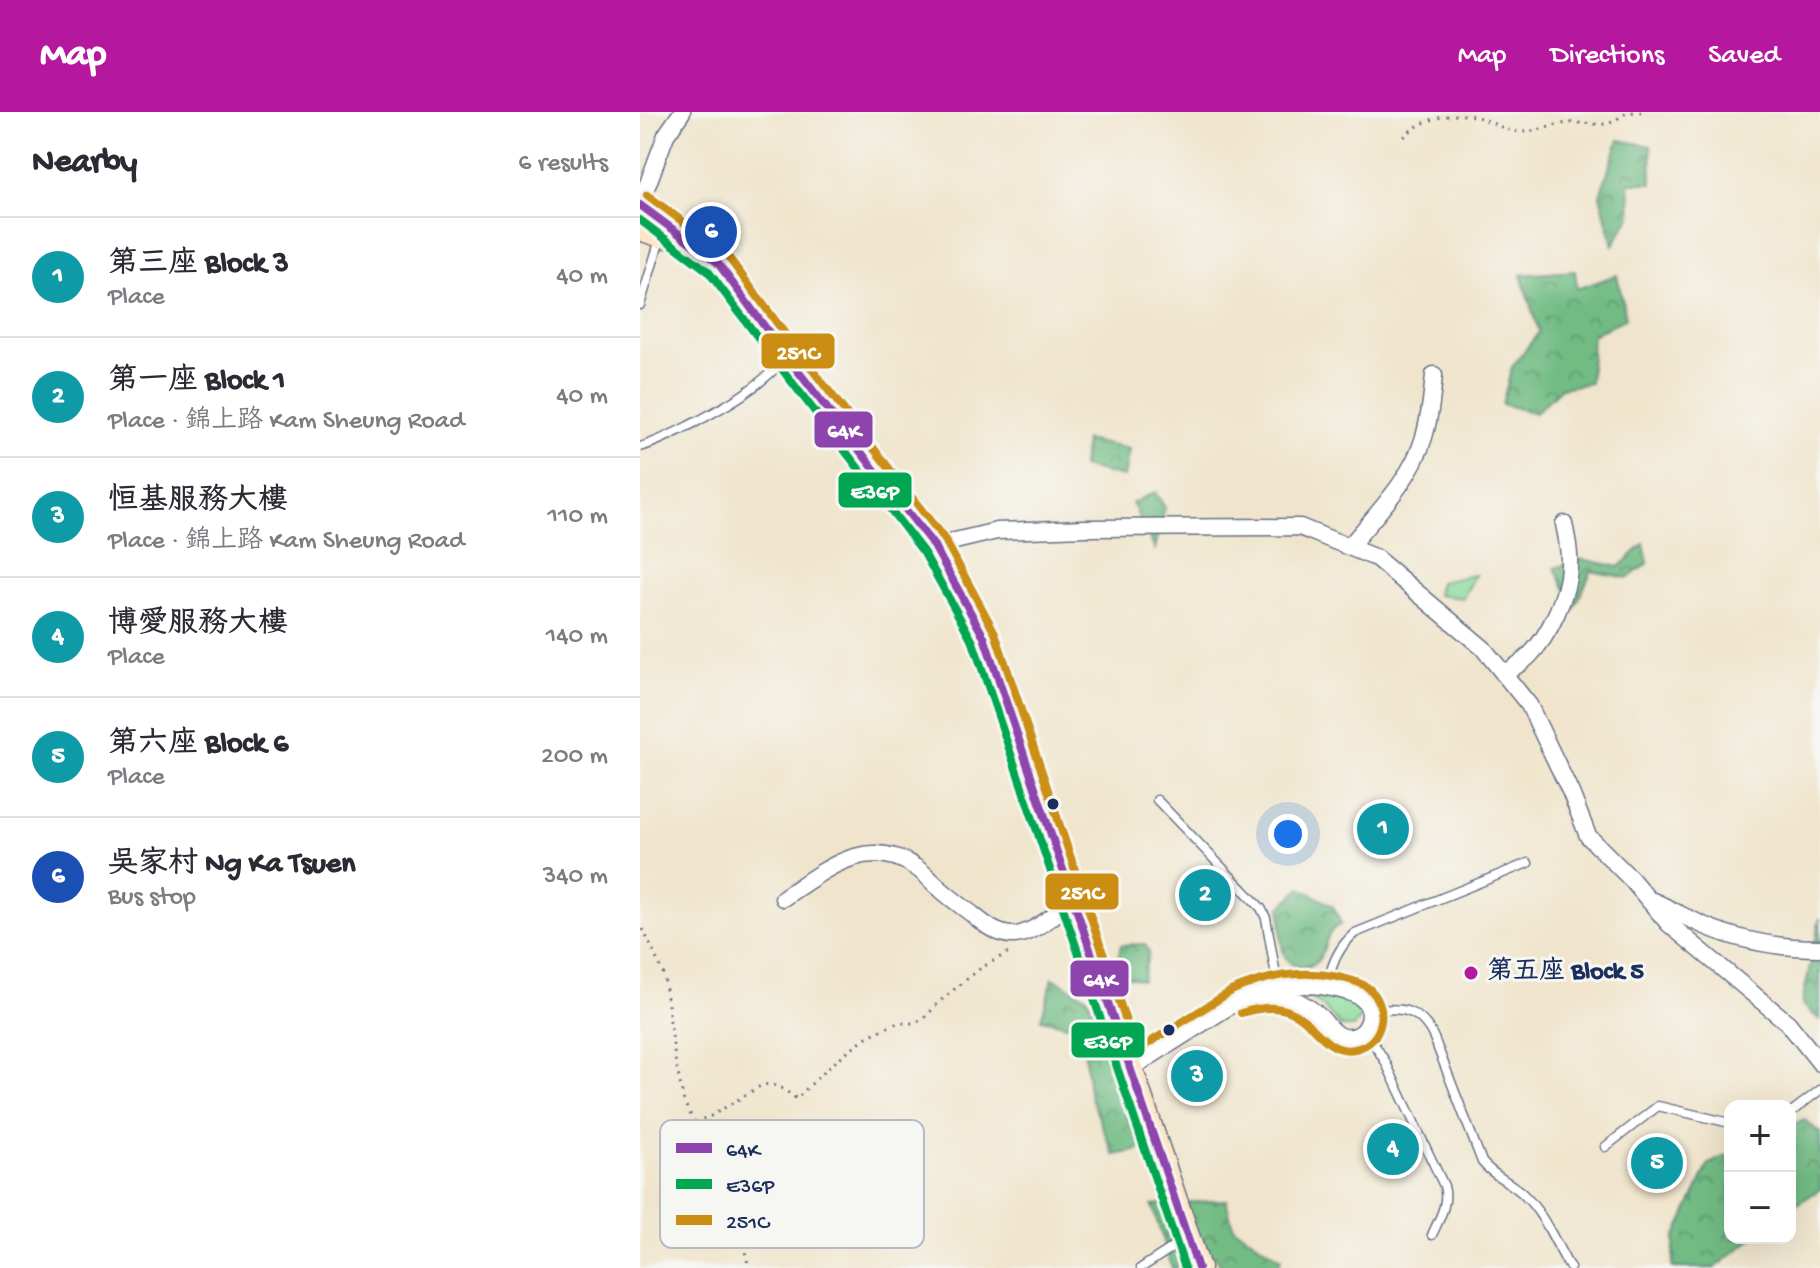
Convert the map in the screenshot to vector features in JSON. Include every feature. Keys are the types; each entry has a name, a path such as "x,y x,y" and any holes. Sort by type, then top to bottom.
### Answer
{"main road":[{"path":"640,205 662,234 717,262 934,546 984,637 1198,1268"}],"street":[{"path":"640,205 666,135 682,112"},
{"path":"1349,547 1411,467 1423,440 1434,375"},
{"path":"1504,674 1528,658 1544,639 1564,594 1569,568 1564,524"},
{"path":"934,546 997,531 1300,527 1376,558 1483,648 1529,705 1588,836 1631,879 1669,924 1788,1023 1820,1063"},
{"path":"783,898 829,867 862,854 877,853 916,867 984,924 1000,933 1016,935 1042,923 1072,901"},
{"path":"1648,900 1727,935 1789,948 1820,948"},
{"path":"1130,1069 1236,1002 1278,987 1326,987 1359,996 1370,1011 1370,1021 1357,1036 1347,1038 1337,1036 1308,1008 1287,998 1257,996 1236,1002"}],"lane":[{"path":"640,305 662,234"},
{"path":"640,447 661,441 747,393 787,357"},
{"path":"1157,800 1261,908 1266,918 1278,987"},
{"path":"1326,987 1335,956 1355,933 1528,863"},
{"path":"1370,1011 1403,1010 1425,1023 1434,1038 1482,1162 1488,1170 1530,1201 1549,1227 1570,1268"},
{"path":"1365,1030 1385,1061 1444,1186 1445,1204 1432,1235"},
{"path":"1796,1108 1820,1090"},
{"path":"1605,1147 1658,1106 1724,1122"},
{"path":"1141,1268 1188,1238"}],"path":[{"path":"1404,137 1423,123 1450,116 1471,116 1505,130 1519,132 1563,123 1609,123 1627,113 1641,112"},
{"path":"643,929 664,975 675,1059 684,1102 694,1120"},
{"path":"700,1120 762,1085 771,1083 797,1099 845,1053 868,1036 897,1023 924,1019 937,1004 981,968 1006,955 1017,945 1020,933"},
{"path":"744,1248 749,1268"}],"green space":[{"path":"1619,140 1651,146 1652,183 1629,183 1631,216 1613,245 1600,195"},
{"path":"1575,271 1577,289 1617,275 1626,318 1592,335 1590,383 1561,388 1535,413 1502,404 1512,367 1539,332 1521,275"},
{"path":"1085,440 1129,449 1124,477 1082,467"},
{"path":"1155,492 1165,508 1155,549 1132,503"},
{"path":"1644,544 1648,563 1628,578 1591,571 1575,608 1555,568 1582,559 1619,567"},
{"path":"1475,575 1463,598 1437,595 1440,582"},
{"path":"1301,888 1333,906 1341,924 1331,931 1318,960 1303,967 1293,965 1287,959 1281,933 1281,907"},
{"path":"1820,918 1820,1020 1802,1004"},
{"path":"1145,944 1149,952 1142,980 1114,973 1121,945"},
{"path":"1053,978 1087,997 1114,1056 1124,1111 1144,1146 1135,1151 1114,1155 1089,1093 1082,1028 1041,1019"},
{"path":"1302,994 1346,1001 1358,1011 1360,1019 1353,1027 1342,1027 1322,1006"},
{"path":"1805,1120 1820,1133 1820,1189 1796,1205 1796,1172 1796,1124"},
{"path":"1724,1157 1724,1244 1745,1244 1715,1268 1672,1267 1675,1238 1709,1164"},
{"path":"1226,1200 1233,1227 1281,1259 1277,1268 1222,1268 1215,1256 1188,1268 1172,1268 1152,1205"}],"transit line":[{"name":"251C","path":"647,195 726,254 945,540 995,633 1136,1051 1230,992"},
{"name":"64K","path":"640,205 717,262 934,546 984,637 1198,1268"},
{"name":"E36P","path":"640,220 708,271 924,553 973,642 1185,1268"},
{"name":"251C","path":"1231,991 1283,975 1324,975 1352,980 1374,994 1379,1003 1381,1022 1373,1039 1355,1049 1345,1049 1328,1042 1298,1015 1289,1011 1265,1008 1241,1013"}],"place":[{"name":"吳家村 Ng Ka Tsuen","path":"711,232"},
{"name":"第三座 Block 3","path":"1383,829"},
{"name":"第一座 Block 1","path":"1205,895"},
{"name":"第五座 Block 5","path":"1471,973"},
{"name":"恒基服務大樓","path":"1197,1076"},
{"name":"博愛服務大樓","path":"1393,1149"},
{"name":"第六座 Block 6","path":"1657,1163"}]}
